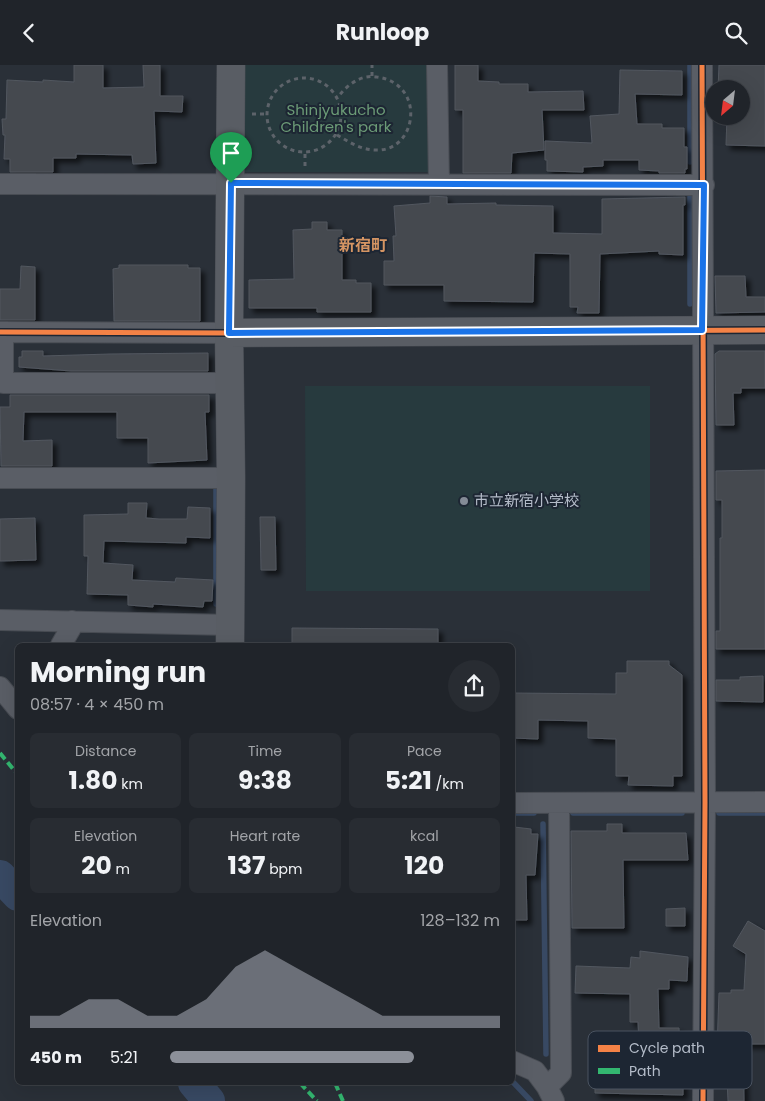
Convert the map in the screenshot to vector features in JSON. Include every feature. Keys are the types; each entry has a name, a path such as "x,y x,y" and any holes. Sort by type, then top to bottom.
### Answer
{"street":[{"path":"0,619 72,621 230,635 231,383 229,333 231,65"},
{"path":"437,65 439,184"},
{"path":"702,65 704,185 702,330 705,802 703,1031"},
{"path":"0,184 704,185"},
{"path":"231,383 3,383 2,332 229,333 765,330"},
{"path":"0,479 231,478"},
{"path":"61,643 72,626 72,621"},
{"path":"0,687 15,705"},
{"path":"515,803 765,803"},
{"path":"515,1062 535,1071 551,1094 561,1073 559,803"}],"path":[{"path":"372,65 372,76"},
{"path":"337,135 359,147 378,151 396,145 408,129 412,117 409,99 401,86 386,78 372,76 358,80 346,87 338,97"},
{"path":"306,77 324,83 338,97 343,116 337,135 322,149 305,153 293,151 277,141 267,124 266,114 272,95 286,82 306,77"}],"green space":[{"name":"Shinjyukucho Children's park","path":"241,65 432,65 432,172 241,172"},
{"path":"305,386 650,386 650,591 306,591"}],"building":[{"path":"74,65 103,65 103,88 144,87 143,65 160,65 160,96 183,96 182,112 154,111 156,163 133,164 132,155 76,154 76,158 53,158 53,172 10,172 10,159 4,159 5,135 3,135 2,119 6,119 7,80 74,82"},
{"path":"455,65 478,65 478,81 499,82 499,84 528,84 528,92 583,91 584,110 542,110 544,150 512,153 511,173 463,173 463,110 455,110"},
{"path":"719,65 765,65 765,146 726,145 727,125 750,125 750,80 718,80"},
{"path":"620,70 682,71 682,95 635,94 637,124 662,124 662,128 684,128 684,147 687,147 687,169 685,169 685,173 659,173 659,171 639,170 639,160 603,160 603,166 583,167 583,172 547,171 545,141 592,143 590,116 619,114"},
{"path":"430,196 447,197 447,204 496,203 496,205 553,206 553,233 602,234 602,199 685,197 685,205 683,205 683,255 659,254 659,251 600,254 599,313 577,313 578,307 570,307 570,254 534,253 533,302 444,301 444,285 384,285 384,261 394,261 393,236 396,236 394,206 430,203"},
{"path":"312,222 327,222 327,230 342,230 342,280 356,280 356,283 371,283 371,312 317,312 317,308 249,308 249,280 294,279 293,230 312,229"},
{"path":"119,265 188,265 188,268 200,268 200,321 114,321 113,269 119,268"},
{"path":"21,266 35,267 35,320 0,320 0,289 20,289"},
{"path":"715,276 745,276 746,297 765,297 765,312 716,313"},
{"path":"22,351 43,351 43,356 208,353 208,371 71,371 19,367 19,357 22,357"},
{"path":"719,351 765,351 765,388 741,388 741,393 733,393 734,425 716,425 715,354"},
{"path":"10,395 209,395 209,412 205,412 207,460 148,463 148,438 117,438 117,412 24,412 23,441 52,440 52,466 1,466 0,407 10,407"},
{"path":"765,470 765,649 716,649 716,631 720,631 722,500 716,500 716,471"},
{"path":"128,503 147,503 146,518 159,519 187,519 188,507 210,508 210,538 186,537 186,543 104,541 103,563 133,565 132,580 175,582 176,578 213,580 212,601 204,601 203,607 153,604 153,607 128,605 128,595 87,594 88,556 84,556 84,515 128,514"},
{"path":"260,517 275,517 276,570 261,570"},
{"path":"35,518 36,560 0,561 0,519"},
{"path":"292,628 438,629 438,643 292,643"},
{"path":"627,661 669,661 669,665 682,675 682,776 673,776 673,786 628,785 629,776 616,776 616,739 588,738 588,721 538,720 538,739 515,738 515,693 616,694 616,673 627,673"},
{"path":"763,676 763,702 716,701 716,680 740,680 740,677"},
{"path":"607,824 622,824 622,833 686,833 688,860 623,860 624,928 572,928 571,831 607,831"},
{"path":"515,827 531,829 531,834 538,834 535,875 526,875 527,920 515,920"},
{"path":"685,908 685,926 666,926 666,909"},
{"path":"748,921 765,931 765,1044 752,1044 752,1031 718,1031 719,993 731,993 731,990 744,990 746,954 733,946"},
{"path":"640,951 688,957 687,981 669,980 669,989 658,989 659,1028 679,1028 679,1031 638,1031 638,1022 630,1022 630,994 575,993 576,966 630,968 631,957 640,958"},
{"path":"595,1089 683,1089 683,1095 595,1093"},
{"path":"727,1089 744,1089 744,1101 728,1101"}],"waterway":[{"path":"690,65 690,162"},
{"path":"690,197 690,304"},
{"path":"216,489 216,604"},
{"path":"515,813 534,813"},
{"path":"573,813 682,813"},
{"path":"719,813 765,813"},
{"path":"543,824 546,1054"},
{"path":"0,876 15,892"},
{"path":"515,1084 531,1101"},
{"path":"196,1085 209,1101"}],"marked path":[{"path":"0,753 15,771"},
{"path":"302,1085 317,1101"},
{"path":"336,1085 343,1101"}],"cycle path":[{"path":"702,65 705,802 703,1031"},
{"path":"0,332 229,333 765,330"},
{"path":"703,1089 703,1101"}],"place":[{"name":"市立新宿小学校","path":"464,501"}],"district":[{"name":"新宿町","path":"363,245"}],"route":[{"path":"231,183 704,185 702,330 229,333 231,183"}]}
